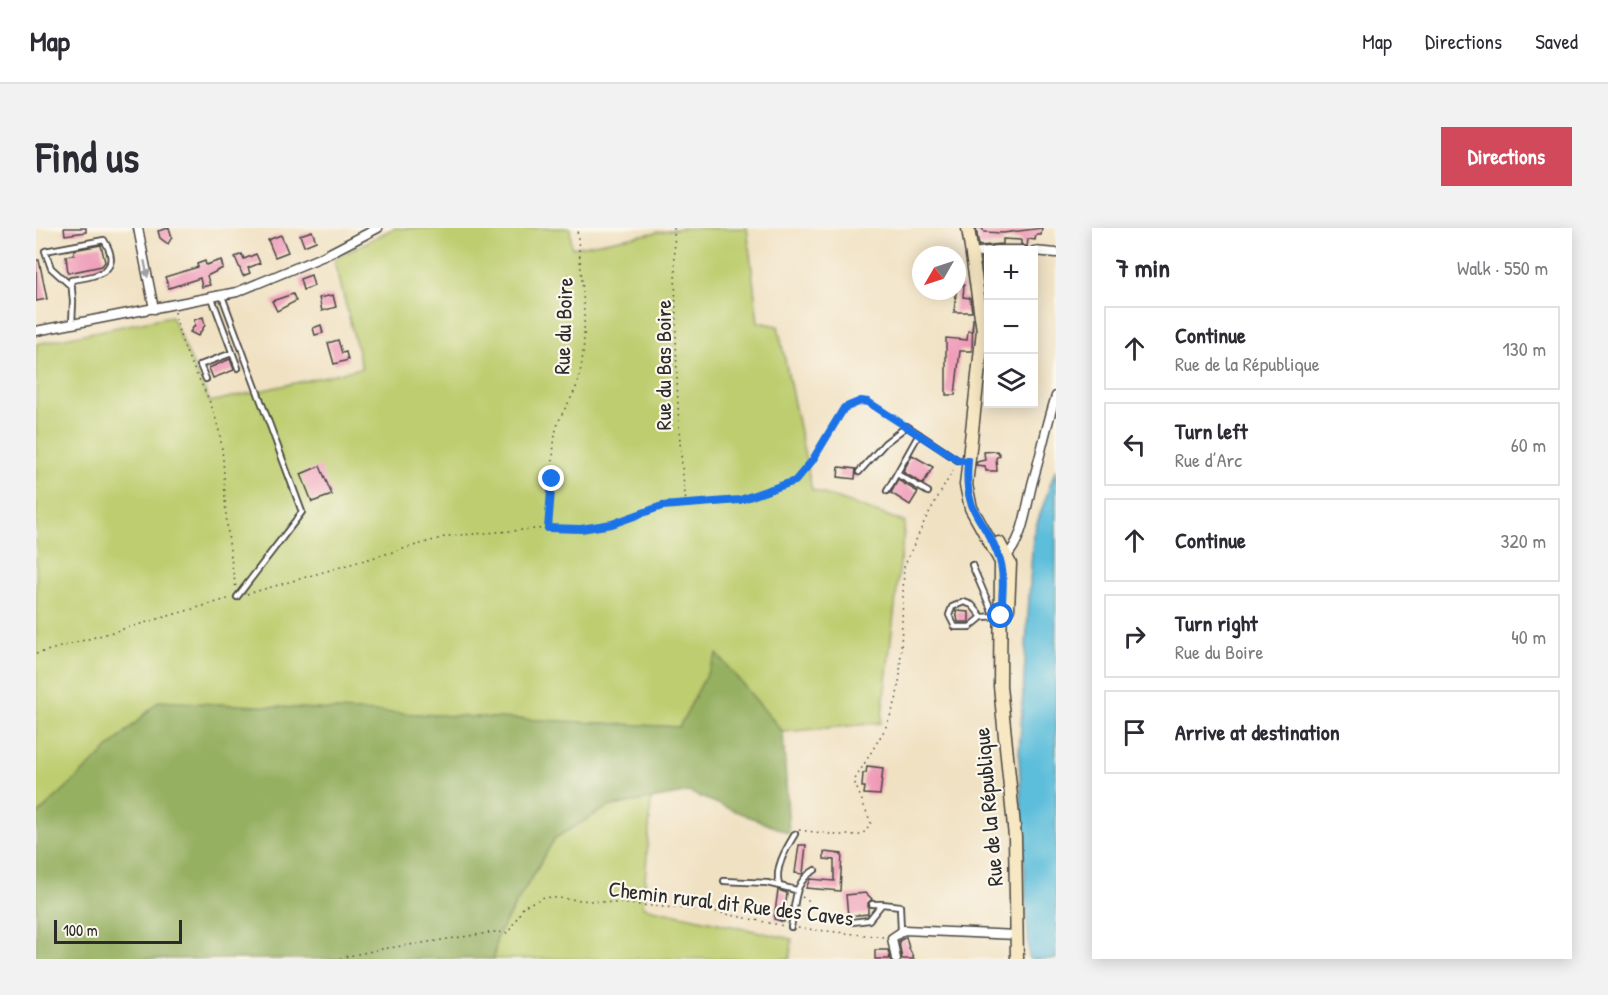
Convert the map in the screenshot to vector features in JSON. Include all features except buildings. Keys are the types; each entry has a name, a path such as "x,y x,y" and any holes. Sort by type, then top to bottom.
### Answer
{"main road":[{"name":"Rue de la République","path":"968,228 974,253 983,330 966,484 971,508 1004,559 1012,579 1001,652"},
{"name":"Rue de la République","path":"1004,559 998,616 1001,652 1000,686 1015,837 1017,959"}],"street":[{"path":"138,228 154,309"},
{"path":"36,331 222,296 280,275 378,228"},
{"path":"1038,251 1056,253"},
{"path":"974,253 984,252"},
{"path":"1004,559 1012,552 1026,512 1042,453 1046,425 1056,396"},
{"path":"896,959 892,938 901,931 1017,934"}],"lane":[{"path":"72,286 51,268 45,251 104,240 110,250 111,261 106,271 98,276 71,280 72,286 72,324"},
{"path":"222,296 302,512 237,595"},
{"path":"212,298 238,368"},
{"path":"206,378 200,365 232,352"},
{"path":"859,472 885,443 907,426 958,460 968,461"},
{"path":"887,490 919,434"},
{"path":"897,474 928,492"},
{"path":"972,565 998,616 982,617 970,627 955,627 949,615 952,607 964,602 972,605 982,617"},
{"path":"779,885 776,876 780,862 795,834"},
{"path":"791,927 796,890 806,875 815,870"},
{"path":"724,881 731,879 779,885 796,890"},
{"path":"872,904 900,906 901,931"},
{"path":"852,922 869,920 882,904"}],"path":[{"name":"Rue du Boire","path":"548,528 555,433 560,415 577,385 583,342 583,290 577,228"},
{"name":"Rue du Bas Boire","path":"674,228 677,285 677,421 686,502"},
{"path":"174,305 178,335 217,422 223,451 226,523 237,595"},
{"path":"36,654 448,536 548,528 581,529 612,524 662,506 686,502 740,500 795,481 812,461 836,418 852,403 868,402 907,426"},
{"path":"795,834 798,830 837,835 862,835 871,823 854,781 885,729 896,701 900,676 904,567 925,520 952,472"},
{"name":"Chemin rural dit Rue des Caves","path":"334,959 382,949 495,932 508,933 524,906 544,897 711,911 791,927 892,938"}],"green space":[{"path":"394,228 570,228 572,248 680,228 747,228 758,322 778,326 812,490 905,522 881,723 783,732 717,655 679,727 159,702 36,816 36,344 171,316 210,402 362,368 334,259"},
{"path":"717,654 783,732 789,833 689,792 608,807 555,838 497,936 494,959 36,959 36,816 159,701 679,727"},
{"path":"652,790 643,907 792,939 790,959 487,959 488,927 548,822"}],"water":[{"path":"1056,468 1056,959 1029,959 1019,756 1033,535"}],"route":[{"path":"552,479 548,528 581,529 612,524 662,506 686,502 740,500 795,481 812,461 844,408 852,403 868,402 958,460 968,461 966,484 971,508 1001,562 1001,616"}]}
